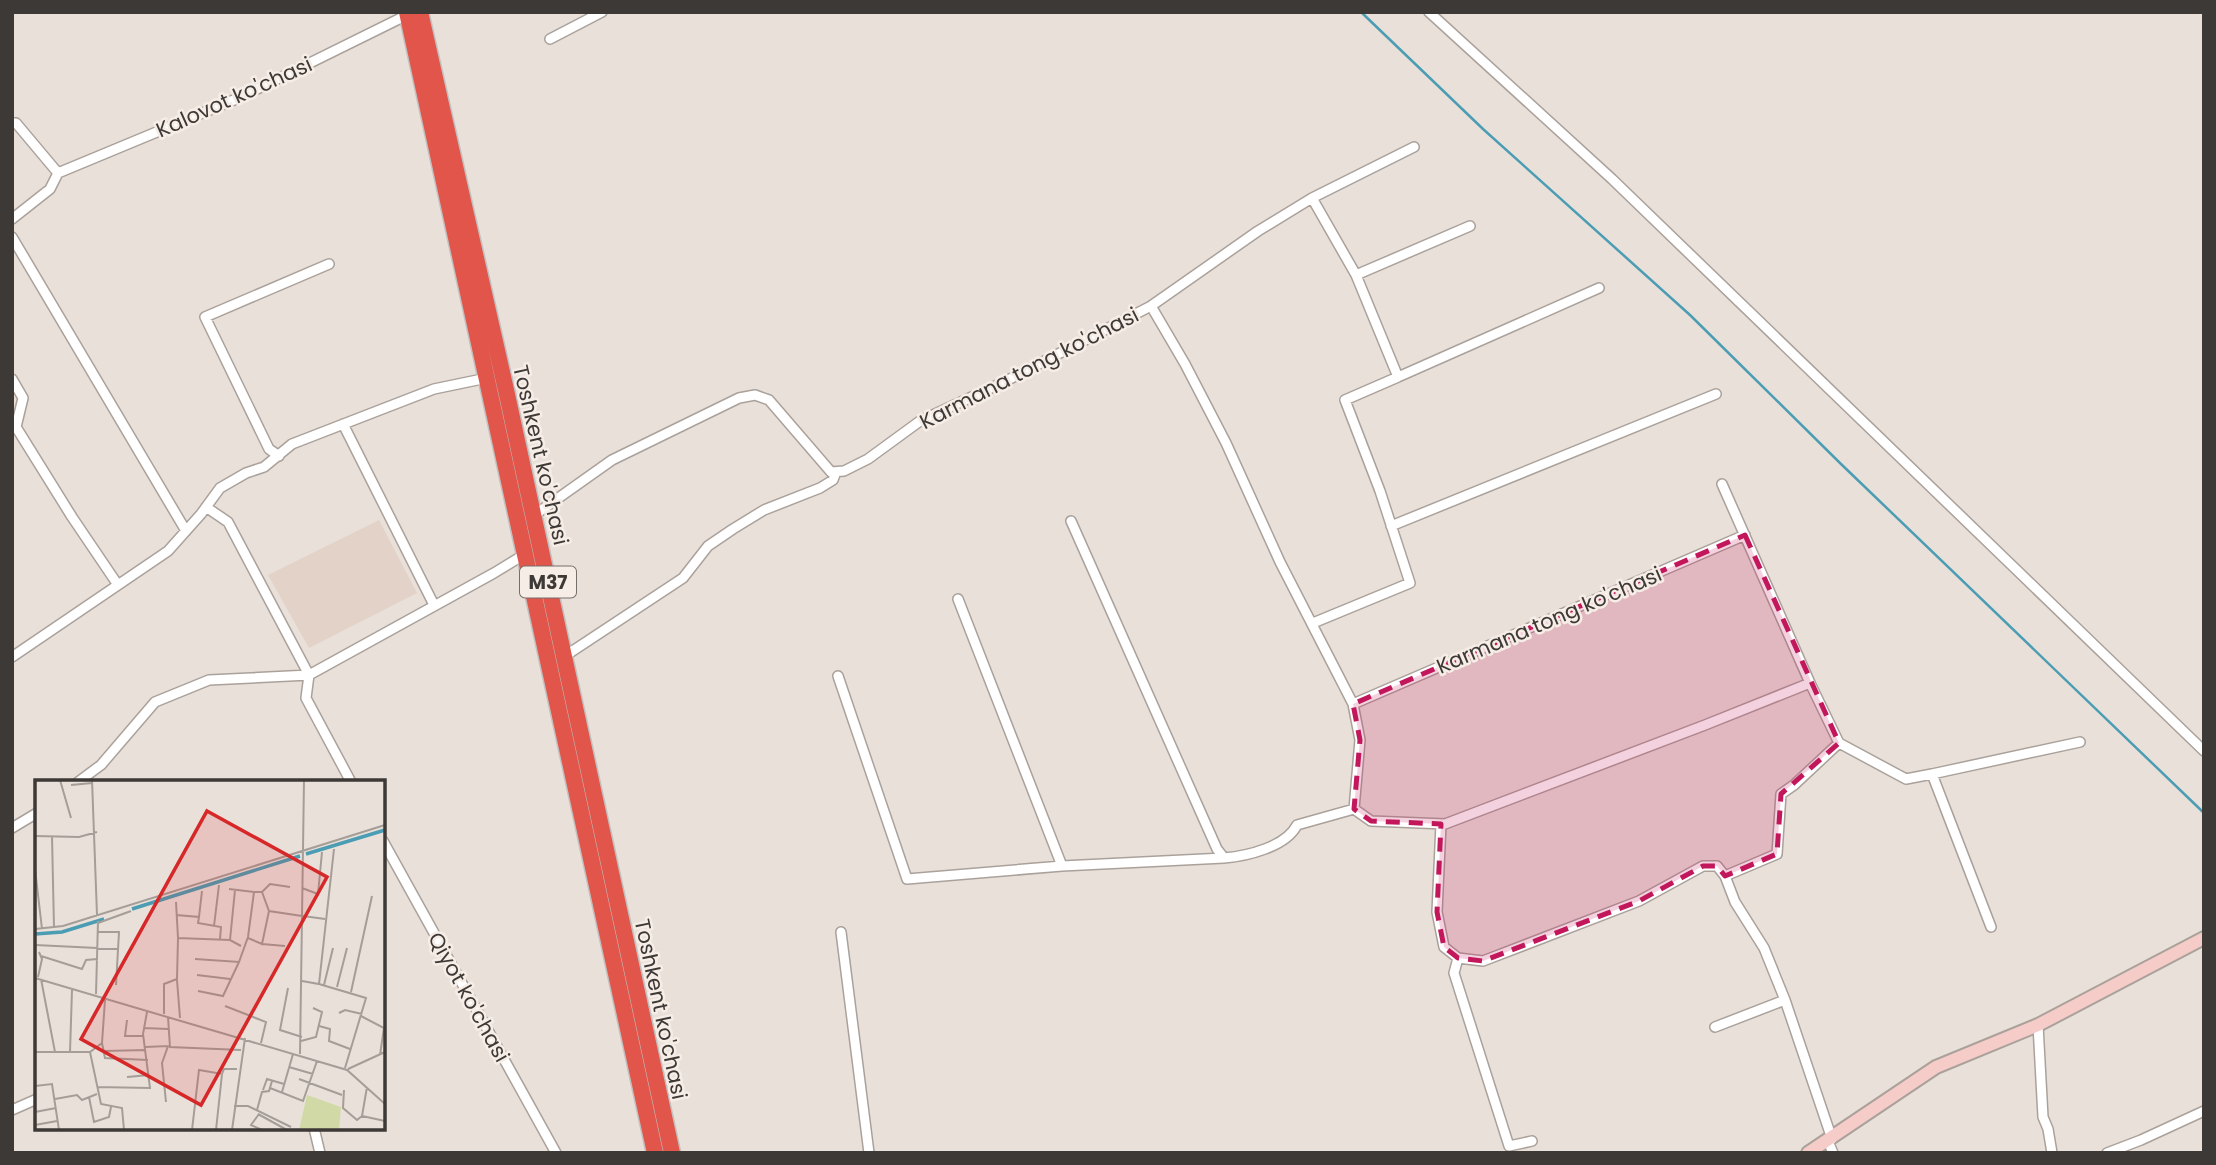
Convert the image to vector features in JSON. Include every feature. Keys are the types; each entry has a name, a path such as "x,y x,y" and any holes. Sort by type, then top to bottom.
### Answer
{"highway":[{"name":"Toshkent ko'chasi","path":"411,13 655,1153"},
{"name":"Toshkent ko'chasi","path":"411,13 565,656 671,1153"}],"street":[{"path":"550,39 602,12"},
{"path":"1429,12 1612,180 2204,751"},
{"name":"Kalovot ko'chasi","path":"12,219 50,189 58,173 242,97 411,13"},
{"path":"12,123 16,123 58,173"},
{"name":"Karmana tong ko'chasi","path":"565,656 683,578 708,546 764,510 820,488 833,480 836,472 868,459 920,421 1004,382 1151,306 1258,231 1312,198 1413,147"},
{"path":"1312,198 1356,275 1398,377"},
{"path":"1356,275 1470,226"},
{"path":"12,237 186,531"},
{"path":"279,456 269,449 205,317 329,264"},
{"path":"1313,623 1410,583 1345,400 1599,288"},
{"name":"Karmana tong ko'chasi","path":"1151,306 1226,443 1280,562 1353,704 1360,740 1354,809"},
{"path":"12,657 168,551 220,488 246,473 264,467 292,444 434,389 487,378"},
{"path":"12,379 23,398 16,426 118,585"},
{"path":"1391,526 1716,394"},
{"path":"533,516 612,460 739,398 755,395 769,400 831,472 836,472"},
{"path":"343,424 434,605"},
{"path":"1722,484 1839,743 1906,779 2080,742"},
{"path":"206,508 228,522 309,675 306,698 350,780"},
{"path":"1071,521 1212,837 1224,858"},
{"name":"Karmana tong ko'chasi","path":"1353,704 1745,535"},
{"path":"81,780 101,765 155,702 209,680 309,675 525,554"},
{"path":"958,599 1062,866"},
{"path":"838,676 907,879 1062,866 1238,857 1278,843 1293,833 1297,825 1354,809 1371,821 1441,824 1810,683"},
{"path":"1725,876 1777,854 1781,794 1839,743"},
{"path":"1932,774 1991,927"},
{"path":"12,828 35,814"},
{"path":"1441,824 1437,912 1444,947 1458,958 1483,961 1639,901 1703,866 1717,866 1725,876 1735,902 1764,948 1785,1000 1831,1144"},
{"name":"Qiyot ko'chasi","path":"385,845 556,1153"},
{"path":"841,932 869,1153"},
{"path":"1808,1153 1831,1144 1936,1066 2038,1025 2204,939"},
{"path":"1458,958 1454,973 1509,1146 1532,1141"},
{"path":"1715,1027 1785,1000"},
{"path":"2038,1025 2043,1117 2052,1153"},
{"path":"12,1110 35,1100"},
{"path":"2107,1153 2204,1111"},
{"path":"314,1130 320,1153"}],"highlighted area":[{"path":"1745,535 1839,743 1781,794 1777,854 1725,876 1717,866 1703,866 1639,901 1483,961 1458,958 1444,947 1437,912 1441,824 1371,821 1354,809 1360,740 1353,704"}],"shaded area":[{"path":"379,520 417,593 309,648 268,575"}],"waterway":[{"path":"1361,12 1483,129 1690,315 2204,813"}]}
